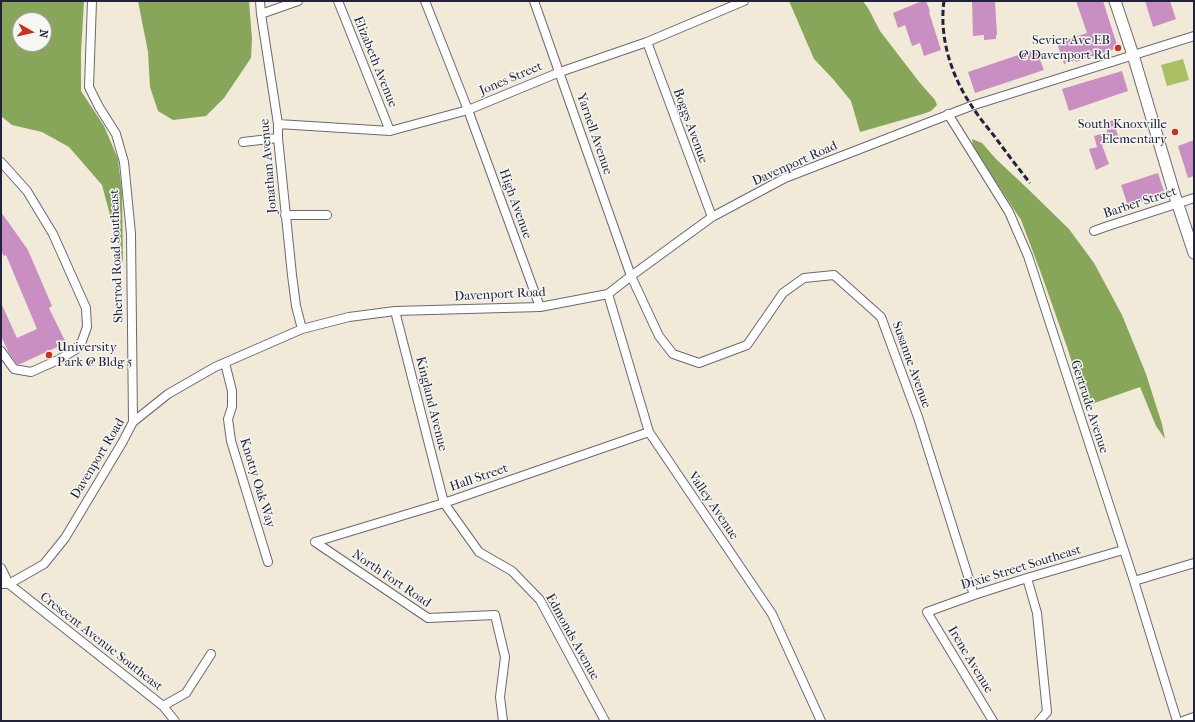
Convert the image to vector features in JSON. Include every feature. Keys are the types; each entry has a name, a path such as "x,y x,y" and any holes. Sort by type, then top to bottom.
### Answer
{"main road":[{"path":"1115,1 1194,253"}],"street":[{"name":"Sherrod Road Southeast","path":"92,1 89,87 99,107 116,134 124,162 126,178 131,234 133,422"},
{"name":"Jonathan Avenue","path":"260,1 278,124 285,215 296,306 302,329"},
{"path":"261,14 298,1"},
{"name":"Elizabeth Avenue","path":"338,1 390,131"},
{"name":"High Avenue","path":"425,1 468,110 540,307"},
{"name":"Yarnell Avenue","path":"534,1 631,276"},
{"name":"Jones Street","path":"278,124 390,131 468,110 560,72 647,42 744,1"},
{"name":"Davenport Road","path":"5,584 44,564 64,538 122,443 133,422 168,394 215,367 302,329 349,316 395,311 540,307 608,294 712,217 785,178 948,114 1194,36"},
{"name":"Boggs Avenue","path":"647,42 712,217"},
{"name":"Gertrude Avenue","path":"948,114 1009,212 1028,256 1134,581 1177,721"},
{"path":"243,142 278,138"},
{"path":"1,162 27,191 53,234 86,308 87,327 82,341 75,350 58,360 31,372 14,369 1,351"},
{"name":"Barber Street","path":"1094,231 1194,198"},
{"path":"285,215 327,215"},
{"name":"Susanne Avenue","path":"631,276 660,336 673,354 699,363 747,346 783,293 804,278 834,275 881,317 918,418 974,595"},
{"name":"Valley Avenue","path":"608,294 649,432 772,614 821,721"},
{"name":"Kingland Avenue","path":"395,311 444,503"},
{"name":"Knotty Oak Way","path":"225,363 232,391 232,407 228,419 231,441 268,562"},
{"name":"Hall Street","path":"315,542 444,503 649,432"},
{"name":"Edmonds Avenue","path":"444,503 479,552 512,571 540,600 605,721"},
{"name":"North Fort Road","path":"315,542 428,618 495,615 505,657 500,697 503,721"},
{"name":"Dixie Street Southeast","path":"927,612 1027,578 1123,550"},
{"path":"1134,581 1194,563"},
{"path":"1,568 5,584"},
{"path":"1027,578 1037,613 1047,712 1040,721"},
{"name":"Crescent Avenue Southeast","path":"5,584 163,706 175,721"},
{"name":"Irene Avenue","path":"927,612 993,721"},
{"path":"163,706 186,693 211,654"},
{"path":"1183,721 1194,717"}],"green space":[{"path":"1,1 84,1 81,52 81,91 104,126 118,159 122,192 123,263 102,185 69,147 42,132 12,125 1,116"},
{"path":"138,1 249,1 252,39 251,58 224,98 206,116 173,120 158,111 150,87 148,52"},
{"path":"789,1 863,1 880,31 935,100 937,105 931,111 923,114 860,132 851,101 814,59"},
{"path":"1183,59 1189,80 1167,86 1161,65"},
{"path":"972,139 982,143 996,159 1069,229 1094,263 1122,315 1146,374 1162,424 1165,439 1156,426 1140,387 1086,406 1067,347 1021,220 973,147"}],"building":[{"path":"922,1 926,1 930,11 929,12 941,50 924,56 920,43 912,46 905,25 898,28 893,13"},
{"path":"972,1 995,1 996,39 984,40 984,35 973,36"},
{"path":"1076,1 1103,1 1118,48 1076,62 1075,60 1064,64 1057,43 1087,33"},
{"path":"1145,1 1170,1 1176,19 1153,27"},
{"path":"1036,49 1044,70 975,93 968,72"},
{"path":"1122,71 1128,91 1069,111 1062,89"},
{"path":"1113,120 1119,139 1102,145 1109,164 1096,170 1089,149 1097,147 1094,136 1107,132 1105,123"},
{"path":"1194,140 1194,176 1188,178 1178,146"},
{"path":"1158,173 1165,194 1128,206 1121,185"},
{"path":"1,212 28,250 52,306 49,308 66,343 20,364 17,364 9,353 1,336 1,303 17,338 37,329 6,255 4,256 1,251"}],"railway":[{"path":"944,1 943,28 945,42 952,68 958,81 977,113 1030,183"}],"place":[{"name":"Sevier Ave EB @ Davenport Rd","path":"1118,48"},
{"name":"South Knoxville Elementary","path":"1175,132"},
{"name":"University Park @ Bldg 5","path":"49,355"}]}
